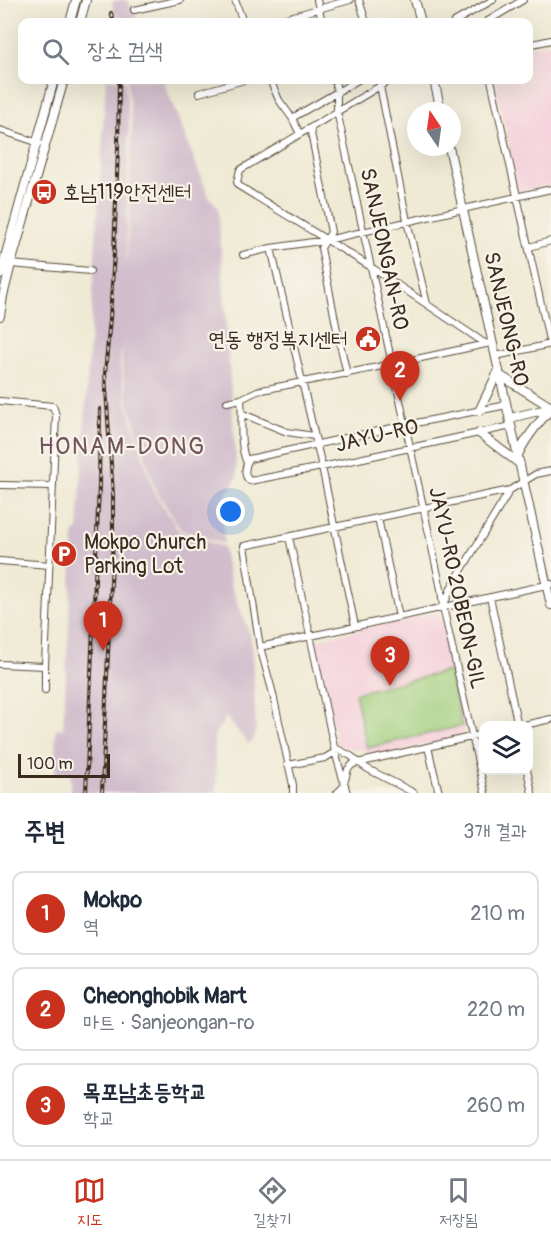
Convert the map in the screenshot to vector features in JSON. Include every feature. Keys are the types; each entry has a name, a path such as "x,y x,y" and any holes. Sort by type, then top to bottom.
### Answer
{"street":[{"path":"81,18 86,0"},
{"path":"134,10 180,0"},
{"path":"235,0 242,18"},
{"path":"317,0 321,18"},
{"path":"286,18 350,0"},
{"path":"359,0 365,18"},
{"path":"416,0 420,18"},
{"path":"461,18 493,0"},
{"path":"493,18 524,0"},
{"path":"71,18 74,2"},
{"path":"533,44 551,40"},
{"path":"0,312 5,263 53,84"},
{"path":"0,275 46,146 63,84"},
{"path":"199,93 230,84"},
{"path":"272,84 300,134"},
{"name":"SANJEONGAN-RO","path":"337,84 337,111 406,425"},
{"path":"292,118 351,84"},
{"path":"378,84 240,170 237,182 239,186 489,343"},
{"path":"380,84 427,304"},
{"path":"435,84 439,102"},
{"path":"492,84 551,344 496,356"},
{"path":"310,128 331,232 321,248 347,374"},
{"path":"0,130 46,146"},
{"name":"SANJEONG-RO","path":"451,156 489,343 496,356 549,585 551,605"},
{"path":"243,255 327,240 551,189"},
{"path":"529,246 551,242"},
{"path":"272,248 322,467 355,626"},
{"path":"5,263 90,271"},
{"path":"227,402 241,399 257,391 489,343"},
{"path":"479,411 500,373 551,408 524,441 519,460 479,433"},
{"path":"241,399 244,456 248,461"},
{"path":"0,401 53,406 56,415 45,690"},
{"name":"JAYU-RO","path":"507,405 248,461 245,467 247,479 250,481 322,467 479,433 551,408"},
{"path":"243,414 287,432 314,436"},
{"name":"JAYU-RO 20BEON-GIL","path":"406,425 441,589 443,608 485,793"},
{"path":"293,793 272,690 260,647 244,546 510,490 536,474 551,471"},
{"path":"0,484 52,486"},
{"path":"443,608 452,586 510,490"},
{"path":"378,518 399,617"},
{"path":"289,537 335,750 347,793"},
{"path":"0,561 49,565"},
{"path":"260,647 549,585"},
{"path":"490,597 518,721"},
{"path":"0,664 45,666"},
{"path":"533,723 551,719"},
{"path":"337,793 345,783 350,766 355,763 479,735"},
{"path":"428,747 438,793"},
{"path":"335,750 351,756 359,763 414,793"},
{"path":"288,765 325,758 335,750"},
{"path":"528,775 532,793"}],"shaded area":[{"path":"116,0 127,0 137,18 119,18 112,3"},
{"path":"551,43 551,185 519,192 496,84 533,84 533,46"},
{"path":"106,84 125,84 129,121 126,266 132,123 127,84 165,84 209,197 218,207 237,477 223,500 224,544 181,530 156,491 128,402 122,365 123,337 120,365 127,404 154,492 179,531 223,547 231,586 251,637 256,727 254,739 249,744 226,717 214,736 217,793 70,793 71,774 55,774 56,728 63,729 74,531 78,531"},
{"path":"436,613 440,617 466,728 462,735 370,759 369,753 362,749 337,744 316,645 319,639"}],"green space":[{"path":"449,671 462,726 367,748 355,693"}],"railway":[{"path":"111,13 113,18"},
{"path":"102,793 113,536 113,495 105,374 114,252 119,84"},
{"path":"86,793 100,409"}],"place":[{"name":"호남119안전센터","path":"44,192"},
{"name":"연동 행정복지센터","path":"368,339"},
{"name":"Cheonghobik Mart","path":"400,401"},
{"name":"Mokpo Church Parking Lot","path":"64,554"},
{"name":"Mokpo","path":"103,651"},
{"name":"목포남초등학교","path":"390,686"}],"district":[{"name":"HONAM-DONG","path":"122,446"}]}
